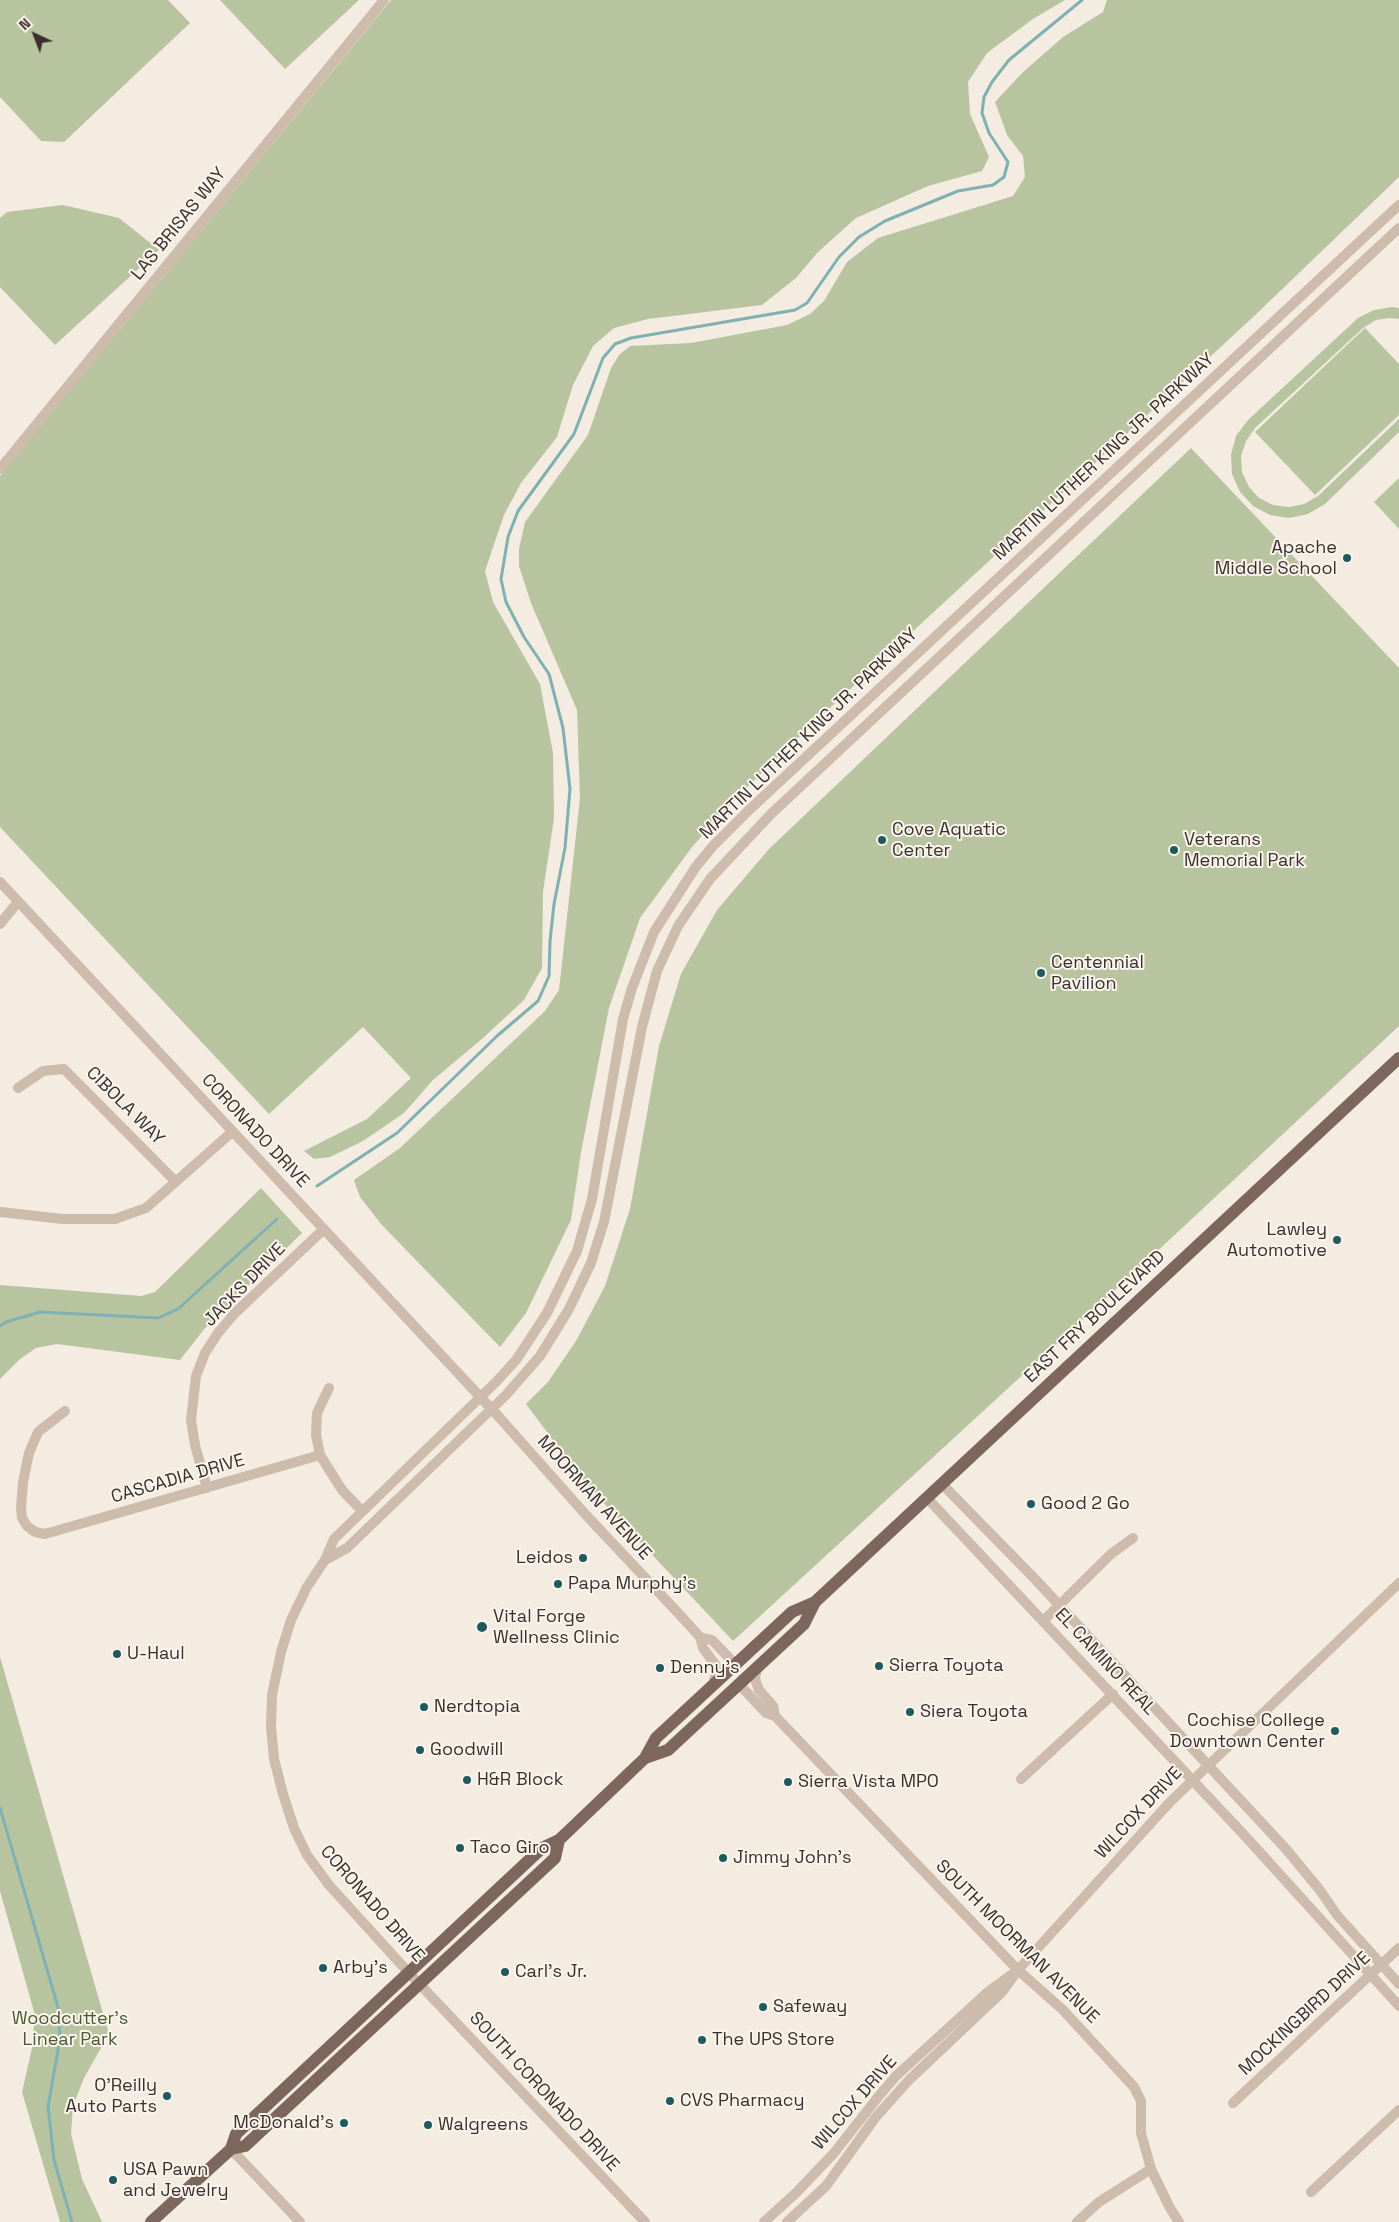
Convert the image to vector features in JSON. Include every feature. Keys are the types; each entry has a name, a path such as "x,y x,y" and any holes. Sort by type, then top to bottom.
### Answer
{"main road":[{"name":"EAST FRY BOULEVARD","path":"150,2222 231,2149 236,2134 542,1848 559,1840 645,1758 656,1738 712,1685 792,1612 815,1602 1399,1058"},
{"name":"EAST FRY BOULEVARD","path":"645,1758 668,1750 804,1624 815,1602"},
{"name":"EAST FRY BOULEVARD","path":"231,2149 245,2146 555,1858 559,1840"}],"street":[{"name":"LAS BRISAS WAY","path":"0,469 384,0"},
{"name":"MARTIN LUTHER KING JR. PARKWAY","path":"325,1560 347,1548 486,1403 534,1335 562,1285 577,1251 592,1198 623,1019 632,988 654,932 695,868 712,847 748,811 1399,205"},
{"name":"MARTIN LUTHER KING JR. PARKWAY","path":"325,1560 334,1539 362,1511 486,1403 521,1380 540,1356 569,1309 591,1263 604,1222 648,999 657,972 678,926 710,879 772,813 1399,228"},
{"name":"CORONADO DRIVE","path":"0,882 486,1403"},
{"path":"0,924 18,902"},
{"name":"CIBOLA WAY","path":"18,1088 43,1071 64,1069 176,1182"},
{"path":"0,1212 63,1218 115,1219 146,1208 232,1132"},
{"name":"JACKS DRIVE","path":"207,1488 195,1444 191,1420 196,1376 206,1353 218,1333 235,1313 324,1229"},
{"path":"329,1388 317,1413 316,1435 320,1455 342,1490 362,1511"},
{"name":"MOORMAN AVENUE","path":"486,1403 586,1515 700,1637 703,1648 717,1667 712,1685"},
{"name":"CASCADIA DRIVE","path":"65,1411 38,1432 28,1453 23,1482 22,1518 27,1526 35,1532 45,1534 320,1455"},
{"name":"EL CAMINO REAL","path":"942,1484 1059,1605 1286,1849 1319,1889 1337,1915 1399,1984"},
{"name":"EL CAMINO REAL","path":"927,1498 1044,1620 1280,1874 1399,2006"},
{"path":"1044,1620 1110,1554 1133,1538"},
{"name":"CORONADO DRIVE","path":"325,1560 307,1587 290,1620 281,1652 272,1695 271,1727 274,1759 294,1828 307,1855 329,1885 419,1984"},
{"name":"WILCOX DRIVE","path":"787,2222 826,2186 874,2118 909,2080 1002,1992 1018,1970 1146,1827 1207,1765 1399,1583"},
{"name":"MOORMAN AVENUE","path":"700,1637 712,1640 735,1664"},
{"name":"SOUTH MOORMAN AVENUE","path":"757,1667 756,1680 759,1690 773,1706 775,1716"},
{"name":"SOUTH MOORMAN AVENUE","path":"739,1684 766,1713 775,1716 1018,1970 1063,2010 1134,2087 1141,2101 1141,2134 1151,2169 1170,2208 1180,2222"},
{"path":"1021,1779 1112,1694"},
{"name":"MOCKINGBIRD DRIVE","path":"1233,2104 1399,1948"},
{"name":"WILCOX DRIVE","path":"764,2222 796,2193 834,2153 896,2076 989,1990 1018,1970"},
{"name":"SOUTH CORONADO DRIVE","path":"419,1984 645,2222"},
{"path":"1311,2192 1399,2110"},
{"path":"231,2149 300,2222"},
{"path":"1077,2222 1099,2202 1151,2169"}],"green space":[{"path":"0,0 168,0 190,23 64,142 41,141 0,97"},
{"path":"220,0 359,0 285,69"},
{"path":"391,0 1065,0 1033,19 987,53 968,82 970,114 989,157 982,171 928,186 856,218 818,252 796,278 762,305 648,319 614,328 593,346 573,385 557,437 521,483 504,515 485,571 493,602 540,684 553,753 554,818 543,892 542,968 524,1000 433,1080 404,1113 363,1141 330,1157 314,1159 304,1151 367,1119 411,1078 363,1027 269,1114 0,827 0,476"},
{"path":"1107,0 1399,0 1399,177 1251,319 819,718 741,793 692,847 640,918 609,1008 581,1152 571,1220 526,1313 500,1347 381,1224 360,1197 354,1180 400,1148 545,1011 559,990 580,798 577,710 531,603 519,566 519,549 525,522 588,435 611,368 619,355 630,346 691,343 787,325 810,314 824,301 847,262 878,238 1013,196 1025,177 1023,156 1007,135 995,102 1023,72 1063,37 1103,12"},
{"path":"63,205 119,218 159,250 55,345 0,287 0,218 7,212"},
{"path":"1392,307 1399,308 1399,319 1376,320 1363,328 1255,428 1246,441 1241,456 1242,472 1249,487 1259,498 1273,505 1289,507 1304,504 1318,496 1399,419 1399,432 1325,504 1308,514 1289,518 1270,515 1253,506 1240,492 1232,474 1231,455 1236,436 1248,420 1358,318 1374,310"},
{"path":"1365,328 1399,364 1399,415 1315,495 1255,432"},
{"path":"1191,448 1399,668 1399,1026 733,1641 585,1483 526,1404 548,1382 576,1341 605,1286 630,1209 659,1046 681,974 717,910 769,849"},
{"path":"1399,478 1399,529 1374,502"},
{"path":"261,1188 302,1233 205,1328 180,1360 57,1344 36,1348 20,1359 0,1379 0,1285 141,1296 155,1292"},
{"name":"Woodcutter's Linear Park","path":"0,1657 109,2034 84,2078 73,2106 71,2134 82,2179 102,2222 60,2222 22,2092 32,2048 35,2015 0,1891"}],"waterway":[{"path":"317,1186 397,1133 497,1036 538,1001 549,976 554,904 565,848 570,789 563,728 549,674 524,637 506,602 501,579 508,537 518,511 574,434 603,358 615,344 631,338 795,310 807,303 839,257 859,237 885,221 958,191 993,185 1004,177 1008,162 989,133 982,113 984,97 992,82 1009,60 1082,0"},
{"path":"0,1326 6,1322 40,1312 158,1318 178,1309 277,1219"},
{"path":"0,1808 58,2007 60,2038 48,2107 54,2160 72,2222"}],"place":[{"name":"Apache Middle School","path":"1347,558"},
{"name":"Cove Aquatic Center","path":"882,840"},
{"name":"Veterans Memorial Park","path":"1174,850"},
{"name":"Centennial Pavilion","path":"1041,973"},
{"name":"Lawley Automotive","path":"1337,1240"},
{"name":"Good 2 Go","path":"1031,1504"},
{"name":"Leidos","path":"583,1558"},
{"name":"Papa Murphy's","path":"558,1584"},
{"name":"Vital Forge Wellness Clinic","path":"482,1627"},
{"name":"U-Haul","path":"117,1654"},
{"name":"Sierra Toyota","path":"879,1666"},
{"name":"Denny's","path":"660,1668"},
{"name":"Nerdtopia","path":"424,1707"},
{"name":"Siera Toyota","path":"910,1712"},
{"name":"Cochise College Downtown Center","path":"1335,1731"},
{"name":"Goodwill","path":"420,1750"},
{"name":"H&R Block","path":"467,1780"},
{"name":"Sierra Vista MPO","path":"788,1782"},
{"name":"Taco Giro","path":"460,1848"},
{"name":"Jimmy John's","path":"723,1858"},
{"name":"Arby's","path":"323,1968"},
{"name":"Carl's Jr.","path":"505,1972"},
{"name":"Safeway","path":"763,2007"},
{"name":"The UPS Store","path":"702,2040"},
{"name":"O'Reilly Auto Parts","path":"167,2096"},
{"name":"CVS Pharmacy","path":"670,2101"},
{"name":"McDonald's","path":"344,2123"},
{"name":"Walgreens","path":"428,2125"},
{"name":"USA Pawn and Jewelry","path":"113,2180"}]}
